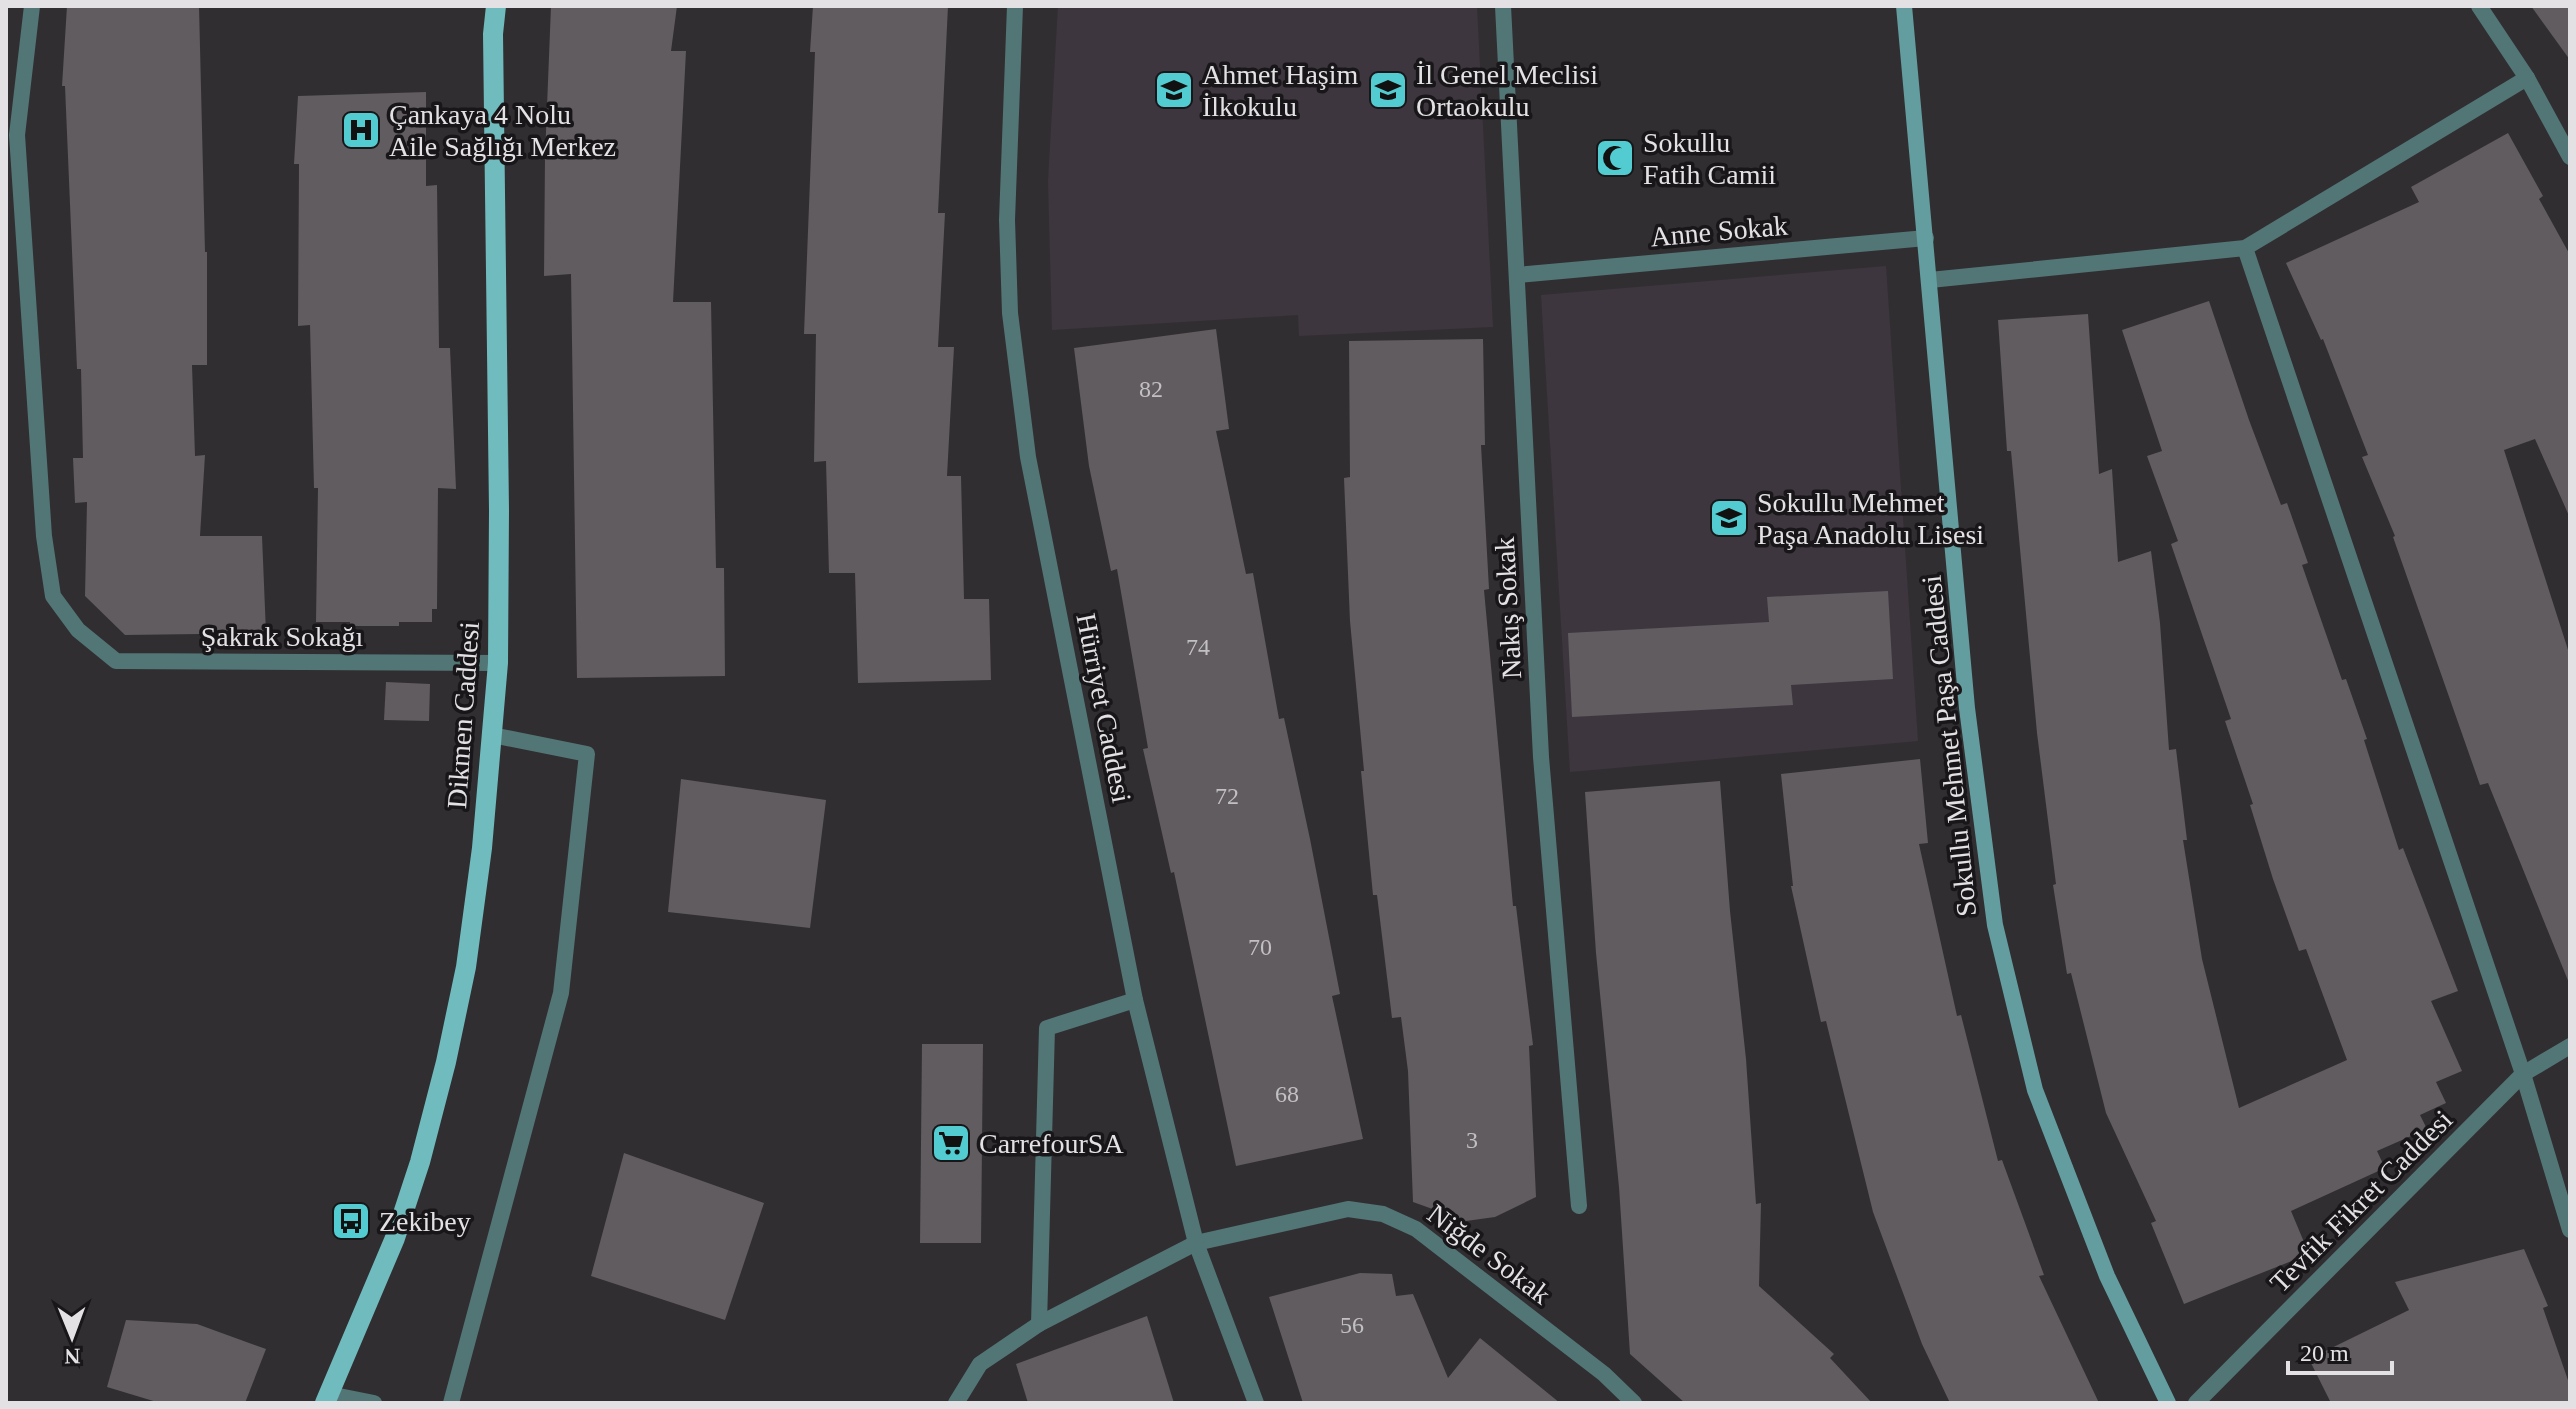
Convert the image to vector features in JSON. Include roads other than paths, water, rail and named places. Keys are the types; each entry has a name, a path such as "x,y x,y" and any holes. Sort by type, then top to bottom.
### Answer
{"main road":[{"name":"Dikmen Caddesi","path":"327,1398 395,1238 420,1162 466,967 482,848 498,663 493,34 496,6"},
{"name":"Sokullu Mehmet Paşa Caddesi","path":"1904,6 1967,708 1995,925 2035,1090 2107,1276 2168,1403"}],"street":[{"name":"Şakrak Sokağı","path":"32,6 17,135 44,536 53,596 78,630 116,661 498,663"},
{"name":"Hürriyet Caddesi","path":"1015,6 1007,220 1010,313 1028,457 1135,1000 1196,1243 1256,1403"},
{"name":"Nakış Sokak","path":"1503,6 1541,757 1579,1206"},
{"path":"2479,6 2527,78 2570,157"},
{"path":"1930,280 2245,248 2527,78"},
{"name":"Anne Sokak","path":"1517,275 1926,238"},
{"path":"2245,248 2523,1074 2570,1230"},
{"path":"451,1403 561,993 587,754 492,735"},
{"path":"1039,1324 1047,1028 1135,1000"},
{"name":"Tevfik Fikret Caddesi","path":"2196,1403 2523,1074 2570,1046"},
{"name":"Niğde Sokak","path":"956,1403 980,1364 1039,1324 1196,1243 1348,1209 1383,1214 1416,1229 1604,1374 1634,1403"},
{"path":"327,1398 374,1403"}],"place":[{"name":"Ahmet Haşim İlkokulu","path":"1174,90"},
{"name":"İl Genel Meclisi Ortaokulu","path":"1388,90"},
{"name":"Çankaya 4 Nolu Aile Sağlığı Merkez","path":"361,130"},
{"name":"Sokullu Fatih Camii","path":"1615,158"},
{"name":"Sokullu Mehmet Paşa Anadolu Lisesi","path":"1729,518"},
{"name":"CarrefourSA","path":"951,1143"},
{"name":"Zekibey","path":"351,1221"}]}
